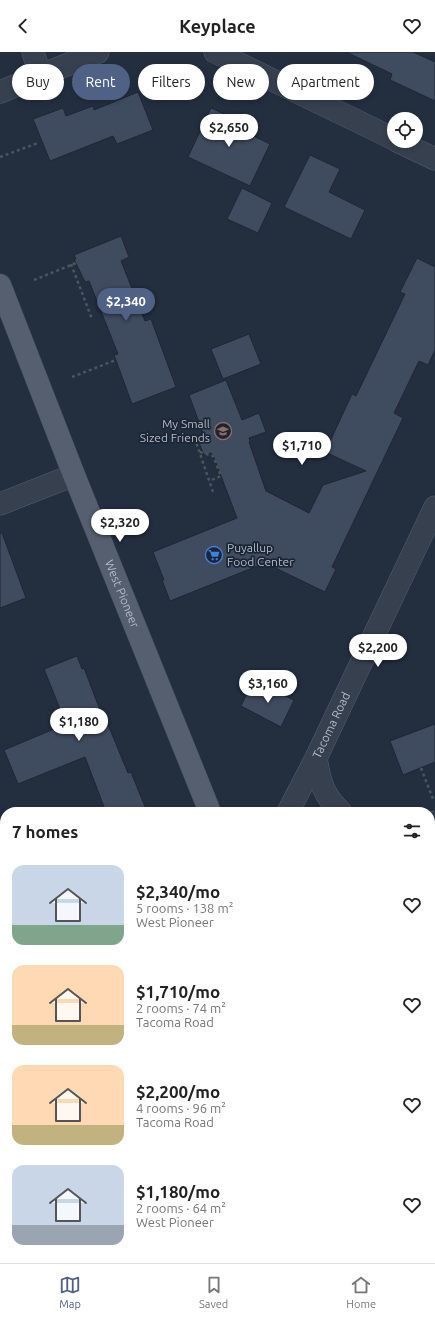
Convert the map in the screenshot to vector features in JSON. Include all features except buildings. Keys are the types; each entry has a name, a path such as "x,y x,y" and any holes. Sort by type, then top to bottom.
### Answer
{"main road":[{"name":"West Pioneer","path":"0,285 74,475 208,807"}],"street":[{"path":"33,52 36,64"},
{"path":"64,66 98,52"},
{"path":"215,52 387,136"},
{"path":"0,92 12,87"},
{"path":"412,148 435,159"},
{"path":"0,504 74,475"},
{"name":"Tacoma Road","path":"291,807 316,758 435,508"},
{"path":"316,758 320,780 326,795 337,807"}],"path":[{"path":"0,157 38,143"},
{"path":"34,280 76,262"},
{"path":"71,264 92,319"},
{"path":"72,376 116,360"},
{"path":"199,440 196,442 213,492"},
{"path":"200,452 213,456 221,476 209,481"},
{"path":"421,768 435,804"}],"place":[{"name":"My Small Sized Friends","path":"223,431"},
{"name":"Puyallup Food Center","path":"214,555"}]}
